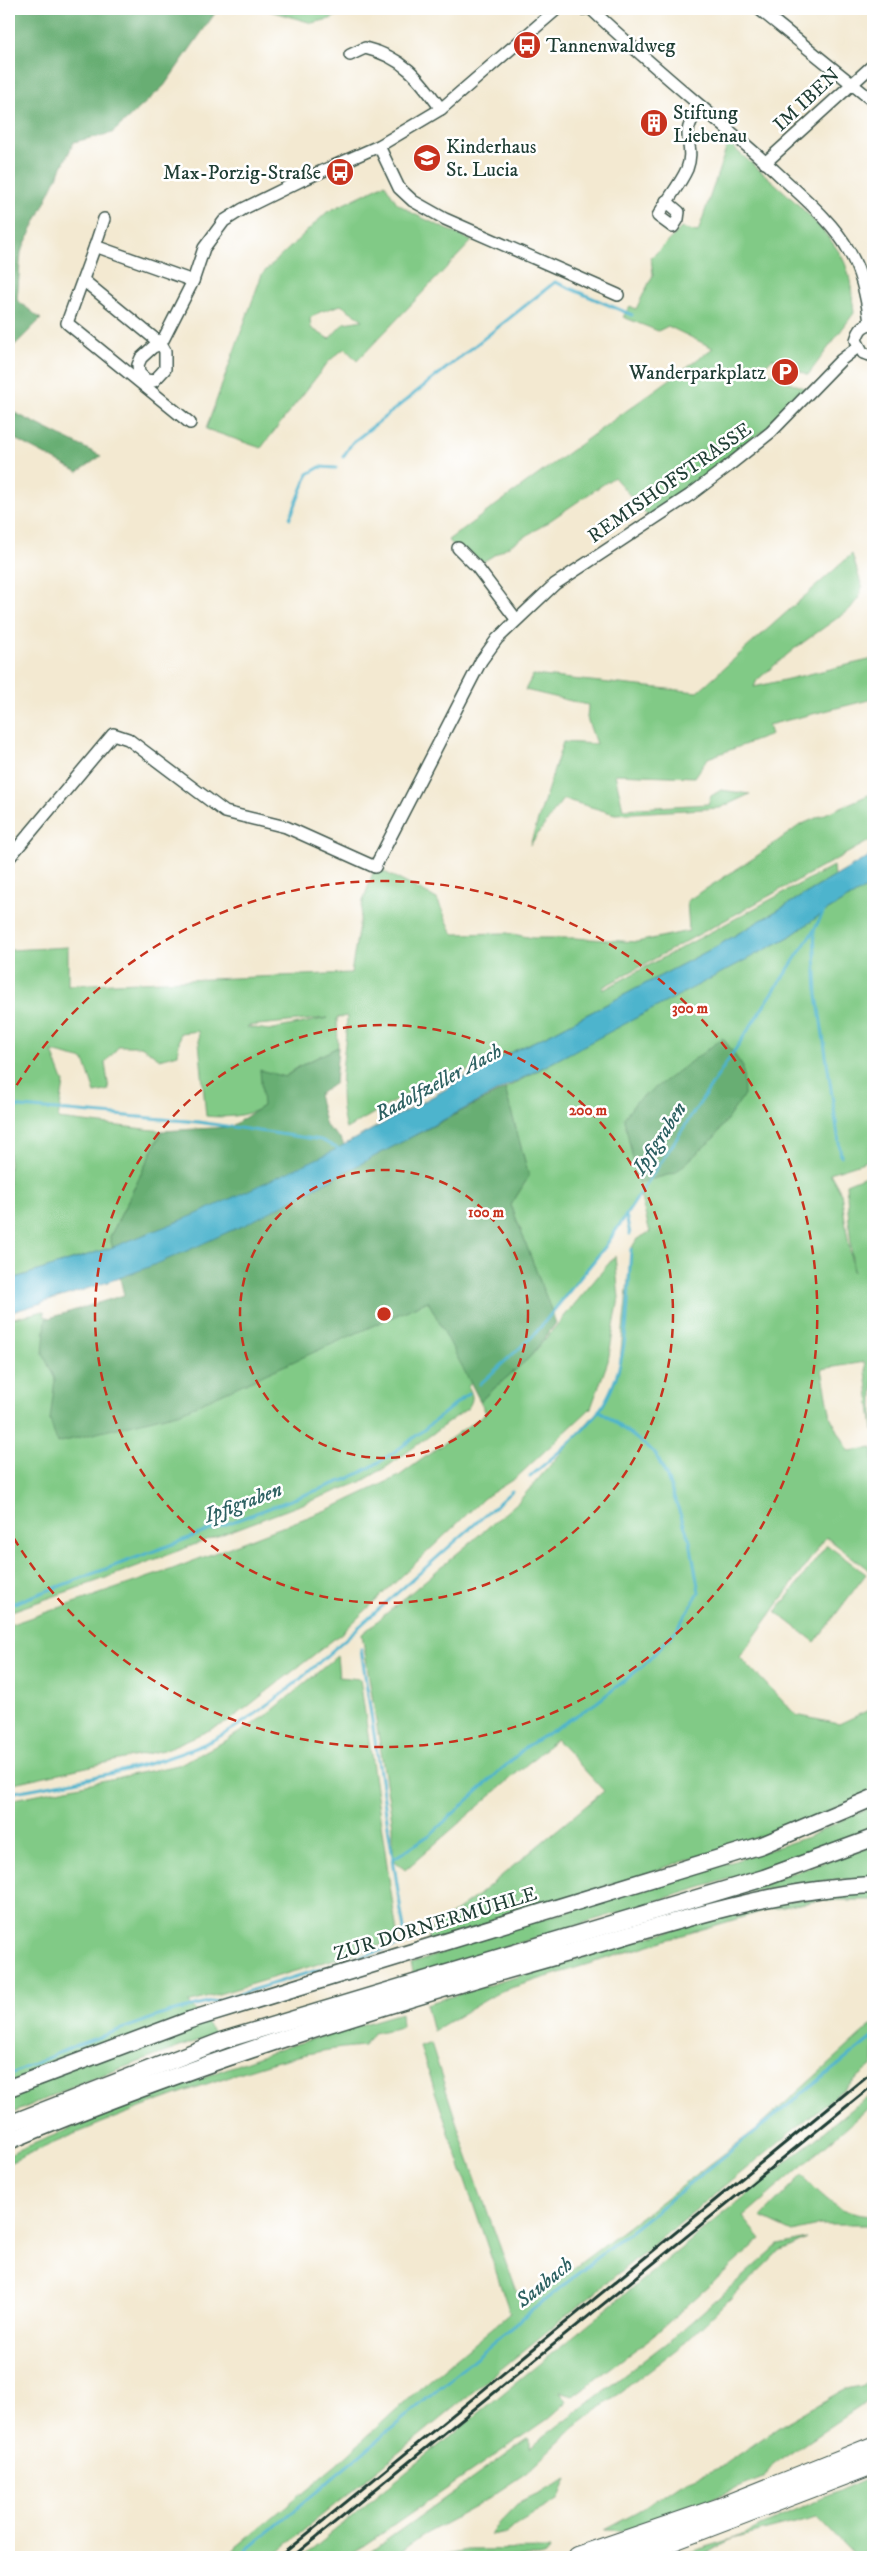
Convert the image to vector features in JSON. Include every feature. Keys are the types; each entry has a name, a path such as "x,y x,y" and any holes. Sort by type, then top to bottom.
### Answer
{"highway":[{"path":"578,2557 727,2505 873,2447"},
{"path":"628,2557 873,2464"}],"main road":[{"name":"ZUR DORNERMÜHLE","path":"9,2088 190,2020 752,1848 873,1798"},
{"path":"9,2124 224,2040 425,1986 764,1878 873,1838"},
{"path":"425,1986 756,1900 833,1886 873,1884"},
{"path":"9,2141 102,2102 377,2000"}],"street":[{"path":"136,375 141,358 153,347 161,344 193,281 204,248 224,221 243,209 300,181 379,146 441,109 557,9"},
{"path":"576,9 584,9"},
{"path":"591,9 765,162 824,219 849,250 864,285 872,323 863,326 858,332 856,340 858,347 863,353 873,356"},
{"path":"759,9 852,82 873,101"},
{"path":"350,55 365,48 389,54 412,70 441,109"},
{"name":"IM IBEN","path":"765,162 873,64"},
{"path":"666,201 687,169 688,125 702,107"},
{"path":"379,146 399,188 413,201 445,219 618,296"},
{"path":"104,219 67,322 136,375 190,423"},
{"path":"95,246 193,281"},
{"path":"83,280 161,344 167,360 162,375 154,381 146,380 136,375"},
{"name":"REMISHOFSTRASSE","path":"9,858 113,734 128,738 225,812 286,827 375,867 482,661 496,639 555,584 690,495 749,450 771,432 841,360 858,347"},
{"path":"458,548 476,566 516,619"}],"green space":[{"path":"9,9 218,9 164,86 112,133 74,142 21,252 17,300 41,319 9,351"},
{"path":"263,9 351,9 330,19 312,23"},
{"path":"728,143 805,211 832,242 845,263 851,284 854,313 808,375 773,358 761,370 811,391 652,521 614,477 542,526 476,566 448,540 713,348 668,326 658,331 623,317 630,306 636,309 653,275 651,258 681,228 698,232"},
{"path":"385,184 397,203 414,214 472,241 357,361 345,348 329,361 261,448 206,429 262,274 327,212","holes":["341,305 363,320 344,323 329,339 311,328 310,318 320,312"]},
{"path":"9,410 101,456 78,472 9,436"},
{"path":"852,554 862,587 859,597 850,609 794,649 757,680 754,687 873,659 873,699 768,725 771,735 708,758 695,777 615,774 623,809 708,804 711,796 721,790 750,794 720,808 615,814 563,799 530,845 563,742 596,744 587,718 588,705 525,690 533,675 697,692"},
{"path":"873,793 873,839 603,987 603,990 833,866 834,877 717,946 550,1034 480,1067 423,1085 346,1129 341,1101 341,1087 347,1016 337,1018 338,1047 305,1063 287,1075 263,1106 243,1115 235,1116 206,1116 198,1031 180,1033 178,1054 160,1059 141,1046 119,1046 105,1063 109,1090 95,1093 84,1060 52,1052 64,1083 58,1119 162,1131 110,1237 113,1247 9,1280 9,950 68,947 68,985 351,973 363,901 375,867 437,899 453,934 507,933 533,938 575,938 637,942 689,931 687,901 754,858 800,825","holes":["328,1018 269,1030 247,1027"]},
{"path":"873,884 873,1159 830,1173 841,1193 853,1272 846,1184 873,1173 873,1431 865,1362 822,1369 831,1418 849,1451 873,1448 873,1573 826,1537 740,1657 796,1715 839,1724 873,1708 873,1791 797,1825 427,1944 430,1930 477,1896 604,1791 556,1739 405,1870 393,1859 393,1826 362,1634 518,1502 603,1405 619,1371 631,1249 637,1239 650,1232 640,1195 605,1247 552,1313 511,1205 529,1176 505,1089 672,995 789,937 823,913"},
{"path":"723,1038 743,1067 744,1095 715,1137 675,1173 638,1183 624,1118 636,1102"},
{"path":"338,1047 335,1083 318,1095 326,1126 341,1139 355,1166 505,1089 529,1176 511,1205 556,1323 530,1357 480,1401 428,1301 181,1412 57,1443 50,1420 55,1379 43,1354 46,1319 124,1295 110,1237 162,1131 230,1127 263,1106 260,1070 285,1077 300,1066"},
{"path":"615,1256 619,1298 608,1361 591,1408 517,1477 484,1498 343,1632 228,1722 164,1750 9,1784 9,1625 170,1570 334,1507 399,1476 486,1413 480,1401 530,1357"},
{"path":"428,1301 473,1382 468,1386 472,1397 468,1408 388,1466 361,1482 103,1579 9,1612 9,1319 44,1311 45,1317 48,1317 66,1440"},
{"path":"827,1545 866,1574 815,1642 776,1612"},
{"path":"337,1656 339,1677 360,1679 398,1940 189,2003 216,2034 78,2084 9,2115 9,2097 11,2095 9,2088 9,1800 178,1765 227,1740 266,1716"},
{"path":"873,1806 873,1830 817,1852 414,1975 411,1964 521,1925 667,1883 808,1837"},
{"path":"873,1846 873,1878 830,1880 722,1896"},
{"path":"873,1892 873,1900 822,1900 767,1910 501,1991 433,2031 426,2004 724,1916 813,1897"},
{"path":"401,2013 402,2027 373,2033 364,2046 320,2051 278,2061 237,2074 171,2096 9,2163 9,2154 139,2100 289,2046"},
{"path":"873,2024 873,2065 271,2557 224,2557 336,2465 410,2397 510,2313 420,2047 431,2043 464,2146 518,2297 528,2303 755,2130"},
{"path":"873,2092 873,2104 743,2217 761,2239 652,2337 573,2396 560,2392 567,2402 548,2419 348,2557 302,2557"},
{"path":"802,2175 833,2204 850,2212 873,2216 873,2225 820,2225 793,2232 761,2217"},
{"path":"807,2239 777,2253 686,2342 575,2427 526,2473 475,2507 420,2537 395,2557 363,2557 529,2438 529,2448 674,2337 778,2245"},
{"path":"873,2377 873,2398 773,2465 763,2478 630,2531 604,2530 638,2512 679,2484 721,2467 782,2425 843,2390 861,2386"},
{"path":"873,2476 873,2557 856,2557 817,2517 732,2539"},
{"path":"567,2479 558,2500 521,2521 506,2534 490,2533 520,2502"},
{"path":"732,2539 700,2557 675,2557"},
{"path":"550,2549 544,2556 539,2557 427,2557 468,2550"}],"water":[{"path":"873,854 873,884 823,913 789,937 245,1225 140,1270 97,1286 9,1313 9,1280 113,1247 197,1214 327,1154 448,1088 480,1067 550,1034 717,946"}],"waterway":[{"path":"343,457 352,443 555,282 632,315"},
{"path":"290,518 308,474 320,467 336,468"},
{"name":"Ipfigraben","path":"480,1384 534,1335 605,1247 814,930 825,909"},
{"path":"814,931 817,995 841,1156"},
{"path":"9,1106 198,1122 321,1140 341,1150"},
{"path":"626,1215 630,1234"},
{"path":"530,1477 588,1424 603,1405 612,1388 619,1369 626,1329 631,1249"},
{"name":"Ipfigraben","path":"9,1605 350,1478 397,1450 469,1393"},
{"path":"393,1859 431,1834 526,1747 596,1703 644,1665 677,1629 699,1592 690,1541 666,1475 655,1453 599,1410"},
{"path":"9,1793 107,1774 155,1762 202,1745 228,1732 264,1708 298,1681 512,1491"},
{"path":"9,2075 74,2046 167,2013 216,2001 406,1943 361,1649"},
{"name":"Saubach","path":"239,2557 525,2316 873,2037"}],"railway":[{"path":"279,2557 873,2071"},
{"path":"292,2557 873,2085"}],"place":[{"name":"Tannenwaldweg","path":"527,45"},
{"name":"Stiftung Liebenau","path":"654,123"},
{"name":"Kinderhaus St. Lucia","path":"427,158"},
{"name":"Max-Porzig-Straße","path":"340,172"},
{"name":"Wanderparkplatz","path":"785,372"}],"water label":[{"name":"Radolfzeller Aach","path":"438,1082"}]}
